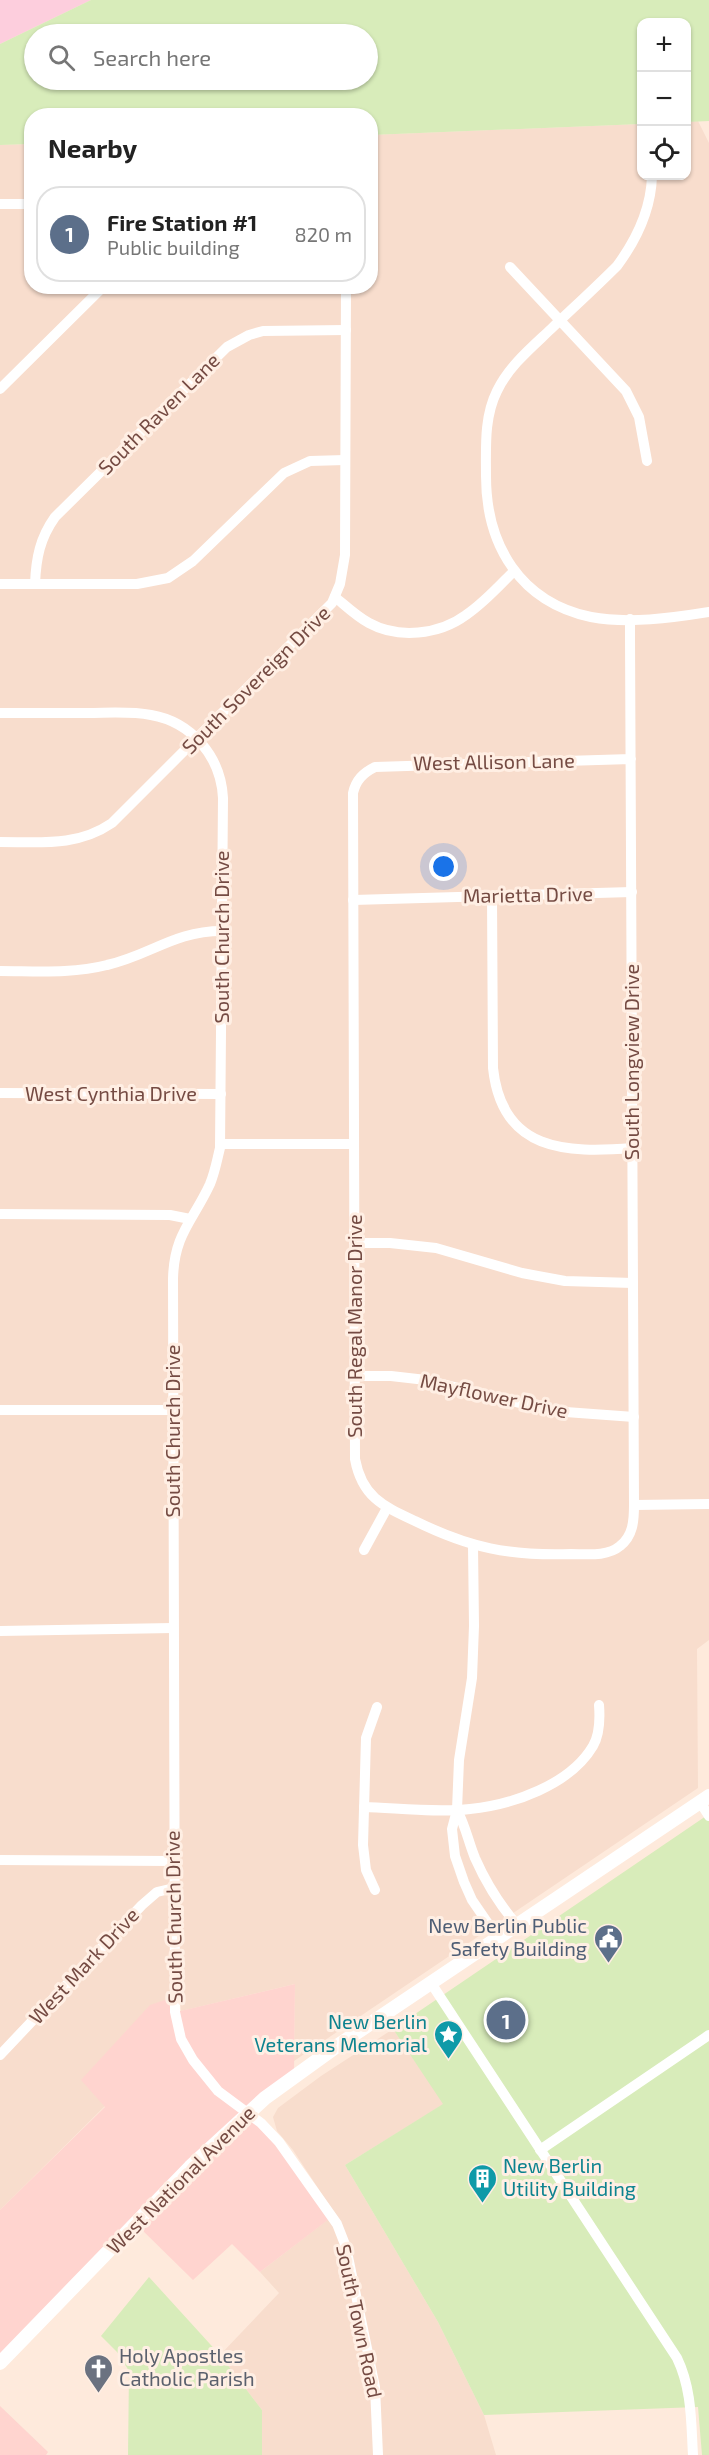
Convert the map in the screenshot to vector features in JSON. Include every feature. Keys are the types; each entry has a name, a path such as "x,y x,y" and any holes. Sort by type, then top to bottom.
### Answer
{"main road":[{"name":"West National Avenue","path":"0,2363 190,2167 246,2114 294,2076 704,1799"}],"street":[{"path":"651,180 644,219 628,251 617,266 516,362 504,377 493,401 488,423 487,506 496,541 514,571 540,595 566,609 590,616 630,619 680,617 709,612"},
{"path":"0,204 24,204"},
{"path":"510,267 633,401 642,429 647,461"},
{"path":"0,389 96,294"},
{"name":"South Sovereign Drive","path":"0,842 66,842 101,830 119,817 322,615 335,597 342,577 345,555 346,294"},
{"name":"South Raven Lane","path":"35,584 37,553 47,528 55,517 227,347 262,331 346,330"},
{"path":"0,584 137,584 168,578 194,561 284,473 310,461 345,460"},
{"path":"335,597 361,618 377,627 400,633 429,631 465,617 514,571"},
{"name":"South Longview Drive","path":"472,1546 521,1554 608,1552 621,1546 633,1527 630,619"},
{"path":"0,713 150,715 174,722 197,739"},
{"name":"South Church Drive","path":"197,739 205,747 215,764 222,791 221,1094 220,1144 216,1165 209,1186 180,1237 173,1264 174,1997 181,2040 186,2050 218,2091 246,2114"},
{"name":"West Allison Lane","path":"361,776 375,766 386,765 631,759"},
{"name":"South Regal Manor Drive","path":"361,776 353,793 356,1459 358,1472 366,1488 387,1508 449,1538 472,1546"},
{"name":"Marietta Drive","path":"353,900 632,892"},
{"path":"492,896 493,1068 497,1091 504,1106 512,1119 526,1132 549,1145 566,1149 633,1148"},
{"path":"0,971 68,971 105,966 127,960 176,937 222,931"},
{"name":"West Cynthia Drive","path":"0,1093 221,1094"},
{"path":"220,1144 354,1144"},
{"path":"0,1214 170,1215 189,1219"},
{"path":"354,1243 390,1243 436,1248 522,1273 564,1281 633,1283"},
{"name":"Mayflower Drive","path":"355,1377 426,1380 552,1411 634,1417"},
{"path":"0,1410 173,1410"},
{"path":"634,1505 709,1504"},
{"path":"364,1550 387,1508"},
{"path":"472,1546 474,1645 472,1678 459,1760 457,1810 452,1829 455,1856 472,1900 498,1938"},
{"path":"0,1631 173,1628"},
{"path":"364,1808 457,1810 499,1804 536,1792 563,1776 582,1760 593,1746 598,1731 599,1705"},
{"path":"375,1890 363,1858 366,1738 377,1707"},
{"path":"704,1799 709,1816"},
{"path":"457,1810 467,1828 483,1877 497,1901 517,1925"},
{"path":"0,1860 173,1861"},
{"name":"West Mark Drive","path":"0,2055 142,1905 157,1892 174,1888"},
{"path":"431,1983 681,2367 688,2388 693,2455"},
{"path":"540,2150 709,2035"},
{"name":"South Town Road","path":"246,2114 263,2125 290,2155 333,2216 340,2231 346,2247 375,2387 378,2455"}],"shaded area":[{"path":"0,0 91,0 41,24 24,24 24,32 0,44"},
{"path":"698,121 709,143 709,1640 697,1649 698,1788 294,2061 295,1984 181,2011 180,1997 105,2106 0,2210 0,145 24,144 24,294 378,294 378,135 637,124 637,180 691,180 691,122"},
{"path":"295,1984 294,2076 246,2114 261,2123 333,2216 260,2272 232,2244 193,2280 135,2223 0,2363 0,2210 105,2107 81,2080 150,2005 174,1997 176,2012"},
{"path":"393,2029 444,2104 345,2165 438,2322 484,2415 496,2455 262,2455 262,2410 220,2355 279,2293 260,2272 335,2214 293,2150 277,2131 273,2117 278,2108 321,2076"},
{"path":"0,2406 48,2452 46,2455 0,2455"}],"green space":[{"path":"91,0 709,0 709,121 691,122 691,18 637,18 637,124 378,135 378,108 24,108 24,144 0,145 0,44 24,32 24,90 378,90 378,24 41,24"},
{"path":"709,1814 709,2455 702,2455 698,2407 484,2415 438,2322 345,2165 443,2104 393,2029"},
{"path":"149,2277 220,2355 262,2410 262,2455 128,2455 129,2371 117,2352 101,2336"}],"place":[{"name":"New Berlin Public Safety Building","path":"608,1964"},
{"name":"Fire Station #1","path":"506,2020"},
{"name":"New Berlin Veterans Memorial","path":"448,2060"},
{"name":"New Berlin Utility Building","path":"482,2204"},
{"name":"Holy Apostles Catholic Parish","path":"98,2394"}]}
